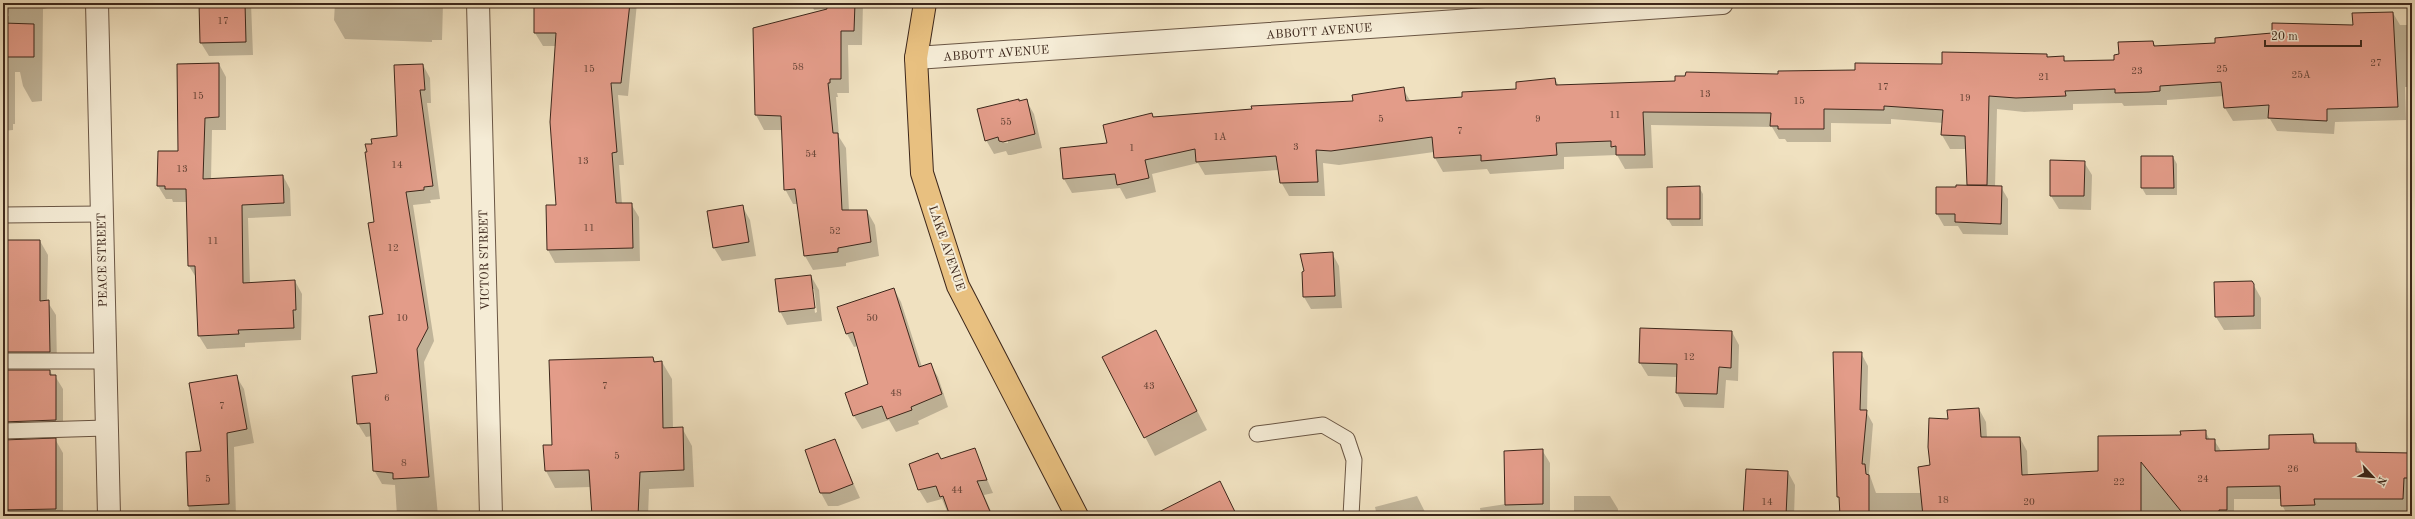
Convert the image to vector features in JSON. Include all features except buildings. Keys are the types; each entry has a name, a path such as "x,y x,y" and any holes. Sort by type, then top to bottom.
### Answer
{"main road":[{"name":"LAKE AVENUE","path":"924,3 916,58 922,173 958,286 1077,516"}],"street":[{"name":"PEACE STREET","path":"97,3 104,361 109,516"},
{"name":"VICTOR STREET","path":"478,3 490,516"},
{"name":"ABBOTT AVENUE","path":"916,58 1577,8 1722,3"}],"lane":[{"path":"3,215 101,214"},
{"path":"3,361 104,361"},
{"path":"1257,434 1323,425 1347,439 1354,460 1350,516"},
{"path":"3,431 106,428"}]}
